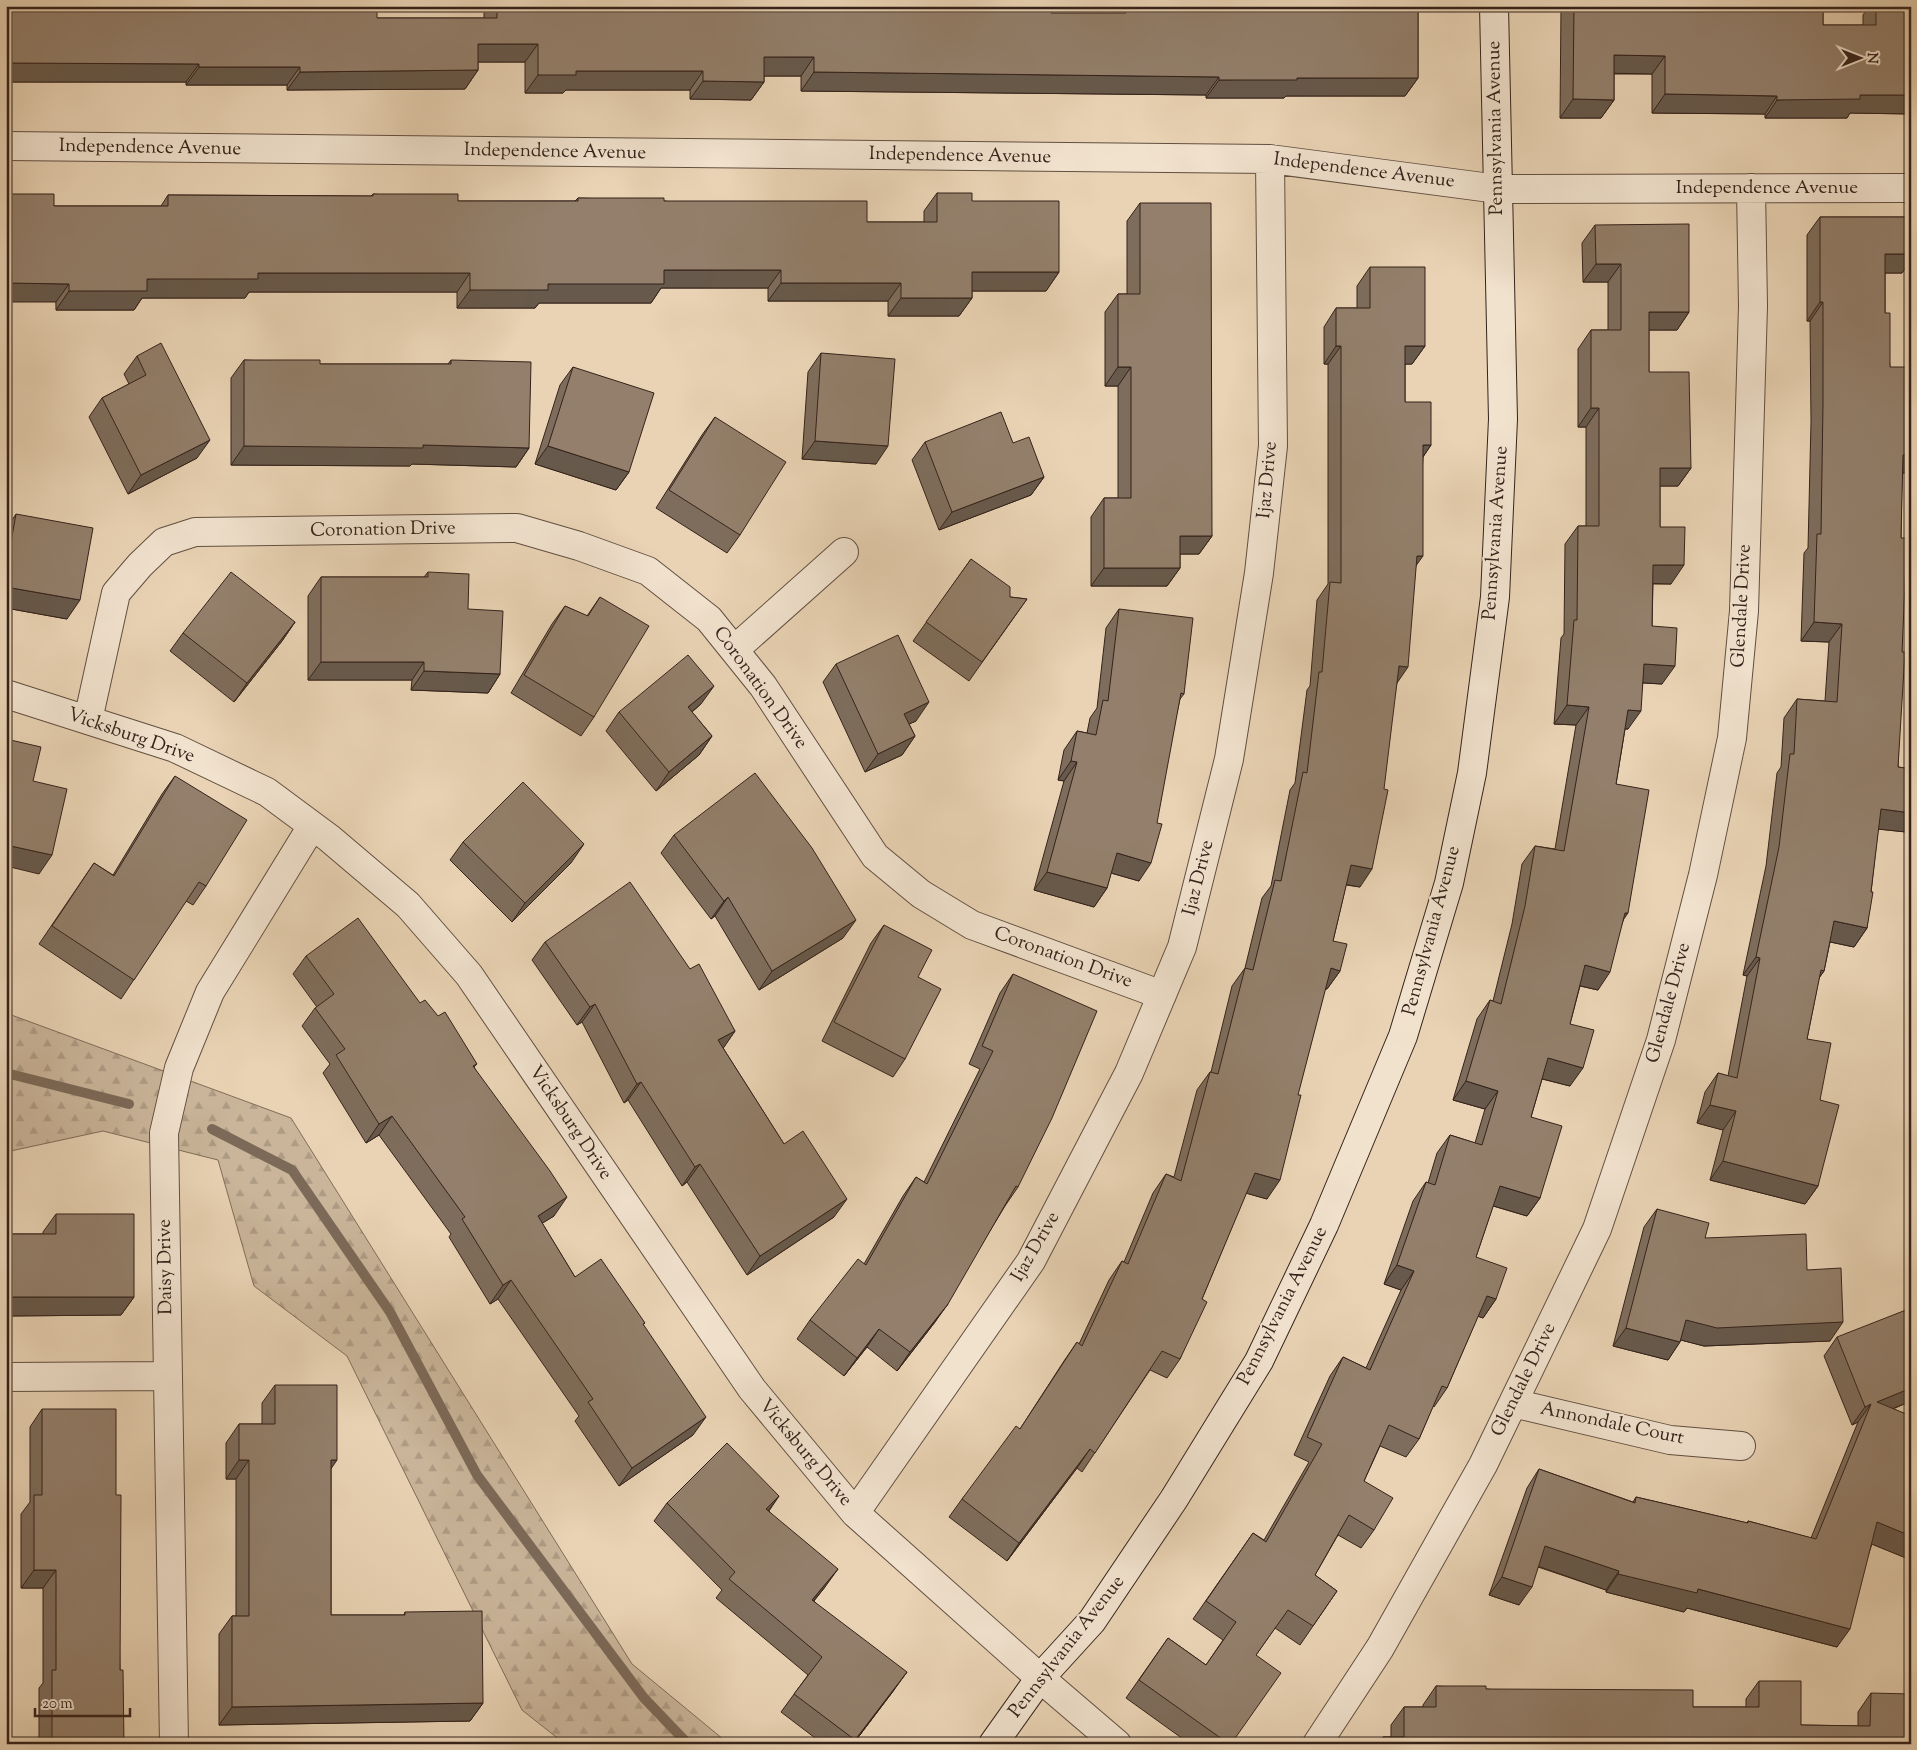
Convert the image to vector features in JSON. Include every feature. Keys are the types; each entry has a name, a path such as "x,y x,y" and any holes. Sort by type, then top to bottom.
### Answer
{"street":[{"name":"Pennsylvania Avenue","path":"993,1744 1040,1678 1092,1620 1174,1499 1259,1361 1324,1225 1403,1036 1449,883 1470,782 1495,597 1503,419 1494,6"},
{"name":"Independence Avenue","path":"6,146 1270,159 1498,189 1911,188"},
{"name":"Ijaz Drive","path":"855,1513 1031,1261 1130,1074 1182,946 1229,759 1259,574 1273,446 1270,159"},
{"name":"Glendale Drive","path":"1317,1744 1380,1648 1483,1465 1596,1229 1658,1049 1702,875 1732,738 1745,601 1753,306 1751,188"},
{"name":"Coronation Drive","path":"88,720 116,593 140,565 164,542 195,532 517,528 579,546 648,571 709,619 763,686 874,856 921,894 972,925 1162,994"},
{"path":"734,650 844,552"},
{"name":"Vicksburg Drive","path":"6,694 175,748 266,792 312,826 408,905 469,975 752,1389 855,1513 1040,1678"},
{"name":"Daisy Drive","path":"174,1744 164,1133 178,1068 210,992 312,826"},
{"path":"6,1377 168,1376"},
{"name":"Annondale Court","path":"1513,1403 1670,1440 1741,1446"},
{"path":"1040,1678 1118,1744"}],"green space":[{"path":"6,1013 291,1118 632,1664 729,1744 565,1744 522,1710 347,1356 254,1286 218,1160 103,1131 6,1152"}],"building":[{"path":"6,6 377,6 377,18 497,18 497,6 1051,6 1051,13 1126,13 1126,6 1418,6 1418,78 1219,80 1219,77 814,72 814,57 764,57 764,82 703,81 703,71 576,71 576,75 538,75 538,44 478,44 478,70 300,72 300,67 199,67 199,64 6,63"},
{"path":"1574,6 1647,6 1647,11 1705,12 1705,6 1823,6 1823,25 1876,25 1876,6 1911,6 1911,95 1860,95 1860,99 1777,100 1777,96 1665,94 1665,56 1614,55 1614,100 1573,99"},
{"path":"937,193 972,193 972,201 1059,201 1059,272 972,272 972,298 901,298 901,283 781,283 781,270 664,270 664,284 548,284 548,290 470,290 470,273 258,273 258,279 147,279 147,291 69,291 69,284 6,283 6,194 54,194 54,206 168,206 168,195 373,196 373,194 458,194 458,201 578,201 578,198 664,198 664,201 867,201 867,222 937,222"},
{"path":"1140,203 1211,203 1212,536 1180,536 1180,568 1104,568 1104,498 1131,498 1131,367 1118,367 1118,294 1140,294"},
{"path":"1820,217 1911,217 1911,254 1885,254 1885,313 1890,313 1890,367 1911,367 1911,455 1903,455 1901,538 1907,538 1902,652 1905,652 1898,767 1911,769 1911,813 1881,809 1871,892 1873,892 1867,928 1834,921 1824,971 1821,970 1807,1039 1831,1043 1820,1100 1839,1105 1818,1186 1723,1161 1736,1111 1710,1105 1718,1073 1737,1078 1760,958 1756,957 1779,847 1790,754 1794,754 1797,699 1837,702 1842,624 1814,622 1817,534 1821,534 1823,403 1823,302 1820,302"},
{"path":"1689,224 1689,312 1649,312 1649,372 1689,372 1691,468 1660,468 1660,527 1685,527 1684,565 1653,565 1652,626 1677,628 1675,666 1644,664 1641,711 1628,710 1616,784 1649,790 1628,913 1625,913 1610,972 1585,965 1570,1024 1594,1030 1583,1068 1548,1058 1531,1117 1562,1126 1540,1198 1500,1186 1476,1257 1507,1268 1496,1299 1487,1296 1447,1388 1442,1386 1419,1439 1389,1425 1364,1481 1393,1498 1374,1530 1349,1515 1315,1575 1337,1591 1313,1626 1288,1610 1256,1655 1281,1673 1231,1744 1229,1744 1139,1680 1168,1638 1206,1665 1236,1622 1206,1601 1253,1533 1266,1542 1322,1444 1307,1437 1343,1357 1370,1370 1414,1271 1397,1265 1426,1182 1435,1185 1450,1135 1482,1145 1498,1091 1466,1081 1490,1000 1501,1004 1525,906 1535,846 1564,851 1589,707 1567,705 1574,620 1577,620 1578,526 1599,526 1599,408 1591,408 1591,330 1621,330 1621,264 1596,264 1595,225"},
{"path":"1370,267 1425,267 1425,346 1405,346 1405,402 1431,402 1431,445 1423,445 1423,556 1417,556 1408,667 1399,666 1384,789 1388,790 1372,869 1351,865 1333,941 1347,944 1340,971 1331,968 1298,1095 1301,1095 1280,1180 1255,1173 1202,1299 1207,1302 1180,1359 1162,1351 1095,1453 1090,1449 1019,1543 962,1499 1016,1426 1020,1429 1077,1342 1082,1346 1122,1261 1128,1264 1166,1174 1181,1181 1210,1072 1218,1074 1245,968 1253,970 1275,880 1281,881 1303,772 1307,773 1319,672 1322,672 1330,582 1341,583 1341,346 1336,346 1336,308 1370,308"},
{"path":"161,343 210,440 141,475 102,398 146,375 137,356"},
{"path":"821,353 895,359 888,446 815,441"},
{"path":"244,360 320,360 320,364 451,364 451,360 531,362 529,448 423,445 423,448 244,446"},
{"path":"573,367 654,393 629,472 548,446"},
{"path":"1001,412 1013,443 1029,437 1044,477 952,512 925,442"},
{"path":"715,417 786,462 740,535 669,490"},
{"path":"16,514 93,528 80,600 6,587 6,570"},
{"path":"971,559 1010,587 1010,597 1027,599 982,662 926,622"},
{"path":"231,572 295,622 247,683 183,633"},
{"path":"428,572 469,574 468,609 503,611 500,674 424,671 424,662 321,662 321,577 428,577"},
{"path":"600,597 649,626 594,717 524,675 565,606 588,616"},
{"path":"1119,609 1193,618 1184,694 1181,693 1157,823 1162,824 1151,863 1117,853 1107,888 1047,872 1077,762 1071,761 1077,731 1096,735 1103,700 1108,701"},
{"path":"898,635 929,702 904,714 915,736 878,754 836,664"},
{"path":"688,655 714,686 688,707 712,736 669,772 619,712"},
{"path":"6,739 41,747 33,781 67,789 52,855 6,845"},
{"path":"755,773 812,848 856,920 772,971 728,897 724,901 674,835"},
{"path":"175,776 247,820 206,886 199,882 134,980 52,926 94,863 114,876"},
{"path":"523,782 584,844 525,903 463,842"},
{"path":"630,882 690,969 699,964 735,1031 718,1040 784,1144 803,1131 847,1199 760,1256 700,1164 695,1167 641,1082 637,1084 595,1004 590,1007 545,942"},
{"path":"358,918 420,1003 425,1000 438,1016 445,1012 477,1064 473,1066 567,1197 538,1216 575,1277 601,1259 706,1417 632,1468 588,1402 593,1399 511,1280 503,1285 462,1219 465,1217 392,1116 379,1124 336,1055 345,1049 315,1008 334,994 306,956"},
{"path":"884,925 932,950 918,977 941,989 905,1059 834,1022"},
{"path":"1013,974 1097,1011 1052,1118 1018,1187 1016,1186 948,1304 910,1352 879,1329 857,1358 810,1320 858,1259 866,1265 916,1177 927,1184 993,1051 982,1046"},
{"path":"1657,1209 1709,1223 1705,1238 1806,1234 1807,1270 1841,1268 1843,1322 1717,1328 1686,1320 1680,1342 1626,1328"},
{"path":"56,1214 134,1214 134,1297 6,1297 6,1234 56,1234"},
{"path":"1911,1308 1911,1388 1877,1402 1911,1416 1911,1536 1877,1522 1850,1629 1698,1589 1697,1593 1618,1574 1619,1571 1545,1546 1532,1587 1502,1577 1539,1469 1635,1503 1636,1497 1748,1523 1748,1521 1816,1539 1871,1404 1865,1407 1837,1337"},
{"path":"275,1385 337,1385 337,1460 331,1460 331,1615 405,1615 405,1612 482,1611 483,1703 232,1707 232,1616 249,1616 249,1460 239,1460 239,1424 275,1424"},
{"path":"42,1409 116,1409 116,1495 121,1495 120,1670 123,1670 124,1744 52,1744 52,1670 56,1670 56,1570 34,1570 34,1495 42,1495"},
{"path":"727,1443 779,1496 766,1509 838,1569 812,1600 907,1672 855,1740 794,1694 822,1657 729,1579 735,1572 667,1503"},
{"path":"1759,1681 1801,1681 1801,1725 1870,1726 1871,1693 1911,1694 1911,1744 1383,1744 1383,1737 1404,1737 1404,1707 1436,1707 1436,1686 1486,1686 1486,1689 1693,1690 1693,1707 1759,1707"}],"waterway":[{"path":"6,1073 129,1104"},
{"path":"212,1129 292,1170 390,1312 477,1475 644,1698 688,1744"}]}
